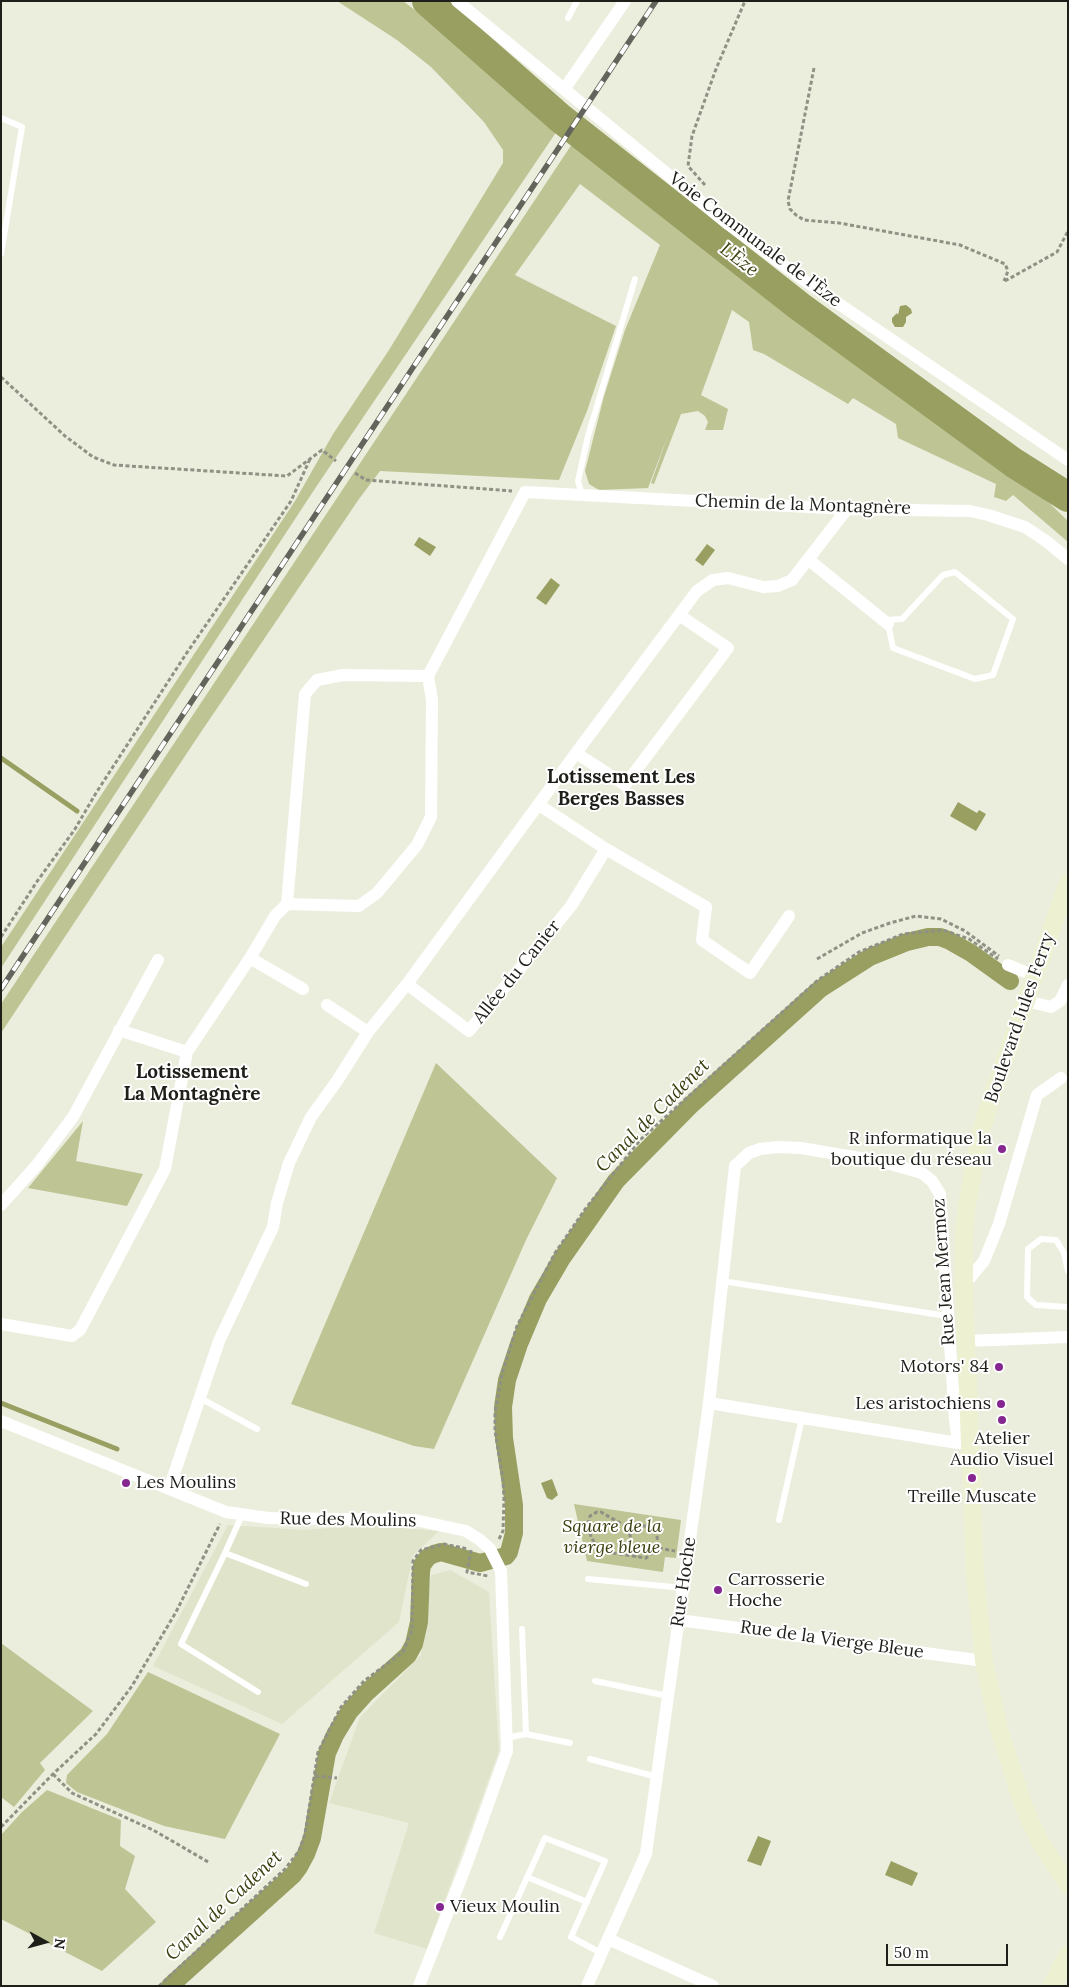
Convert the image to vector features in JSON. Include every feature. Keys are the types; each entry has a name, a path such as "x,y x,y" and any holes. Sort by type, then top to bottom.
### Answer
{"main road":[{"name":"Boulevard Jules Ferry","path":"1068,883 992,1096 972,1171 964,1238 966,1342 964,1443 984,1661 999,1729 1023,1805 1039,1840 1068,1885"},
{"path":"1052,1986 1068,1954"}],"street":[{"name":"Voie Communale de l'Èze","path":"457,1 566,88 728,224 801,278 1068,460"},
{"path":"566,88 626,1"},
{"path":"287,904 359,906 377,893 417,845 431,817 432,700 428,676 525,492"},
{"name":"Chemin de la Montagnère","path":"525,492 847,509 970,511 988,515 1034,532 1068,559"},
{"path":"169,1489 219,1342 273,1227 277,1203 289,1164 312,1117 368,1032 407,984 697,591 713,580 728,578 763,588 778,586 792,580 847,509"},
{"path":"809,560 885,622"},
{"path":"576,753 624,785 728,648 679,615"},
{"path":"1,1324 72,1336 80,1330 166,1169 187,1052 250,958 275,916 287,904 305,694 317,680 343,675 428,676"},
{"path":"539,805 606,849 706,907 702,940 750,973 789,916"},
{"name":"Allée du Canier","path":"407,984 469,1031 571,906 606,849"},
{"path":"250,958 303,989"},
{"path":"1,1205 36,1166 73,1117 158,960"},
{"path":"1008,965 1035,976"},
{"path":"1026,1002 1051,1007 1060,1001 1068,985"},
{"path":"327,1004 368,1032"},
{"path":"119,1030 187,1052"},
{"path":"964,1286 984,1261 999,1224 1037,1095 1060,1078"},
{"name":"Rue Jean Mermoz","path":"735,1166 748,1153 760,1149 778,1147 801,1148 883,1162 922,1173 932,1180 940,1194 955,1420 964,1443"},
{"name":"Rue Hoche","path":"587,1986 646,1854 709,1403 735,1166"},
{"path":"966,1342 1068,1338"},
{"path":"709,1403 964,1443"},
{"name":"Rue des Moulins","path":"1,1421 226,1512 268,1518 415,1520 466,1531 490,1549 501,1571 507,1751 467,1863 419,1986"},
{"name":"Rue de la Vierge Bleue","path":"679,1620 984,1661"},
{"path":"608,1939 713,1986"}],"lane":[{"path":"568,18 577,1"},
{"path":"1,118 22,127 1,254"},
{"path":"583,496 578,481 588,436 636,279"},
{"path":"955,572 1013,619 993,675 975,679 893,648 885,622 902,619 924,593 943,575 955,572"},
{"path":"1068,1272 1064,1253 1056,1240 1041,1239 1028,1250 1027,1297 1036,1304 1068,1307"},
{"path":"722,1281 947,1316"},
{"path":"200,1398 257,1429"},
{"path":"779,1520 802,1418"},
{"path":"242,1514 181,1644 258,1692"},
{"path":"225,1552 306,1584"},
{"path":"588,1579 684,1588"},
{"path":"522,1629 526,1734"},
{"path":"594,1681 668,1696"},
{"path":"506,1738 526,1734 570,1743"},
{"path":"590,1759 657,1777"},
{"path":"500,1937 545,1838 605,1861 571,1937 601,1954"},
{"path":"527,1877 587,1902"}],"path":[{"path":"712,192 688,166 692,136 716,69 745,1"},
{"path":"814,68 788,201 790,208 804,220 839,223 960,244 1005,264 1008,271 1004,281 1057,252 1068,231"},
{"path":"1,377 65,436 93,457 114,466 287,476 322,450 336,461"},
{"path":"1,937 36,883 75,829 96,793 186,654 291,501 310,459"},
{"path":"355,473 366,480 525,492"},
{"path":"817,959 862,933 916,916 940,919 965,931 1008,965"},
{"path":"490,1549 500,1538 503,1531 503,1480 495,1431 495,1412 502,1374 517,1326 555,1253 586,1208 641,1139 818,980 858,952 903,934 943,930 969,939 1008,965"},
{"path":"1,1827 96,1734 132,1686 176,1612 226,1512"},
{"path":"658,1548 657,1535 651,1529 640,1525 628,1527 601,1512 593,1513 588,1520 590,1537 599,1548 612,1554 646,1558 658,1548 688,1553"},
{"path":"628,1527 632,1543 638,1547 635,1556"},
{"path":"158,1986 286,1869 299,1852 305,1834 318,1752 341,1707 364,1681 403,1652 412,1630 413,1561 421,1550 444,1544 471,1550 467,1572 492,1577 501,1571"},
{"path":"53,1774 72,1793 154,1830 210,1863"},
{"path":"315,1776 337,1778"}],"shaded area":[{"path":"906,305 911,309 912,313 906,317 903,327 895,327 892,318 897,313 898,315 900,306"},
{"path":"419,537 436,547 430,556 414,545"},
{"path":"707,544 715,550 703,566 695,560"},
{"path":"551,578 560,585 546,605 536,598"},
{"path":"958,802 977,813 979,810 986,814 976,831 950,816"},
{"path":"552,1479 558,1495 552,1500 547,1498 541,1483"},
{"path":"228,1525 303,1530 370,1525 439,1531 413,1555 399,1622 282,1724 153,1666"},
{"path":"450,1570 489,1592 499,1751 427,1949 374,1933 409,1823 329,1803 360,1717 421,1655 431,1575"},
{"path":"758,1836 771,1841 761,1866 747,1861"},
{"path":"891,1861 918,1873 912,1886 885,1875"}],"green space":[{"path":"337,1 403,1 492,69 559,128 316,487 1,968 1,947 295,501 333,434 389,350 503,163 503,150 484,122 431,67 397,40"},
{"path":"572,144 1014,469 1068,521 1068,542 1013,495 1006,501 994,497 996,484 898,438 896,424 853,398 848,404 764,354 753,350 749,322 732,310 701,395 728,409 723,430 705,430 708,422 705,416 698,411 681,414 654,484 651,483 668,435 648,488 599,490 589,484 585,471 604,396 625,330 660,245 580,184 515,275 616,326 587,411 559,480 380,471 199,735 1,1033 1,1004"},
{"path":"436,1063 557,1178 526,1240 434,1449 414,1446 291,1404"},
{"path":"83,1121 76,1161 143,1174 127,1206 28,1188"},
{"name":"Square de la vierge bleue","path":"574,1504 681,1520 676,1558 665,1557 663,1572 587,1561"},
{"path":"1,1643 93,1711 40,1763 45,1770 14,1807 1,1797"},
{"path":"148,1672 280,1734 225,1839 164,1826 77,1792 66,1783 67,1775 107,1734"},
{"path":"47,1790 121,1820 120,1846 135,1856 125,1889 156,1922 102,1971 1,1919 1,1835 22,1812"}],"waterway":[{"name":"L'Èze","path":"427,1 560,118 799,306 1014,463 1068,497"},
{"path":"1,758 77,811"},
{"name":"Canal de Cadenet","path":"170,1986 293,1875 299,1867 312,1838 327,1753 335,1735 349,1712 366,1693 408,1655 414,1644 419,1622 422,1565 428,1557 441,1552 480,1563 506,1556 509,1552 514,1533 514,1505 504,1438 503,1407 507,1380 519,1344 538,1299 562,1258 616,1181 692,1104 820,989 870,957 907,942 928,937 940,937 971,953 1010,981"},
{"path":"1,1403 117,1449"}],"railway":[{"path":"1,989 656,1"}],"place":[{"name":"R informatique la boutique du réseau","path":"1002,1149"},
{"name":"Motors' 84","path":"999,1367"},
{"name":"Les aristochiens","path":"1001,1404"},
{"name":"Atelier Audio Visuel","path":"1002,1420"},
{"name":"Treille Muscate","path":"972,1478"},
{"name":"Les Moulins","path":"126,1483"},
{"name":"Carrosserie Hoche","path":"718,1590"},
{"name":"Vieux Moulin","path":"440,1907"}],"district":[{"name":"Lotissement Les Berges Basses","path":"621,789"},
{"name":"Lotissement La Montagnère","path":"192,1084"}]}
